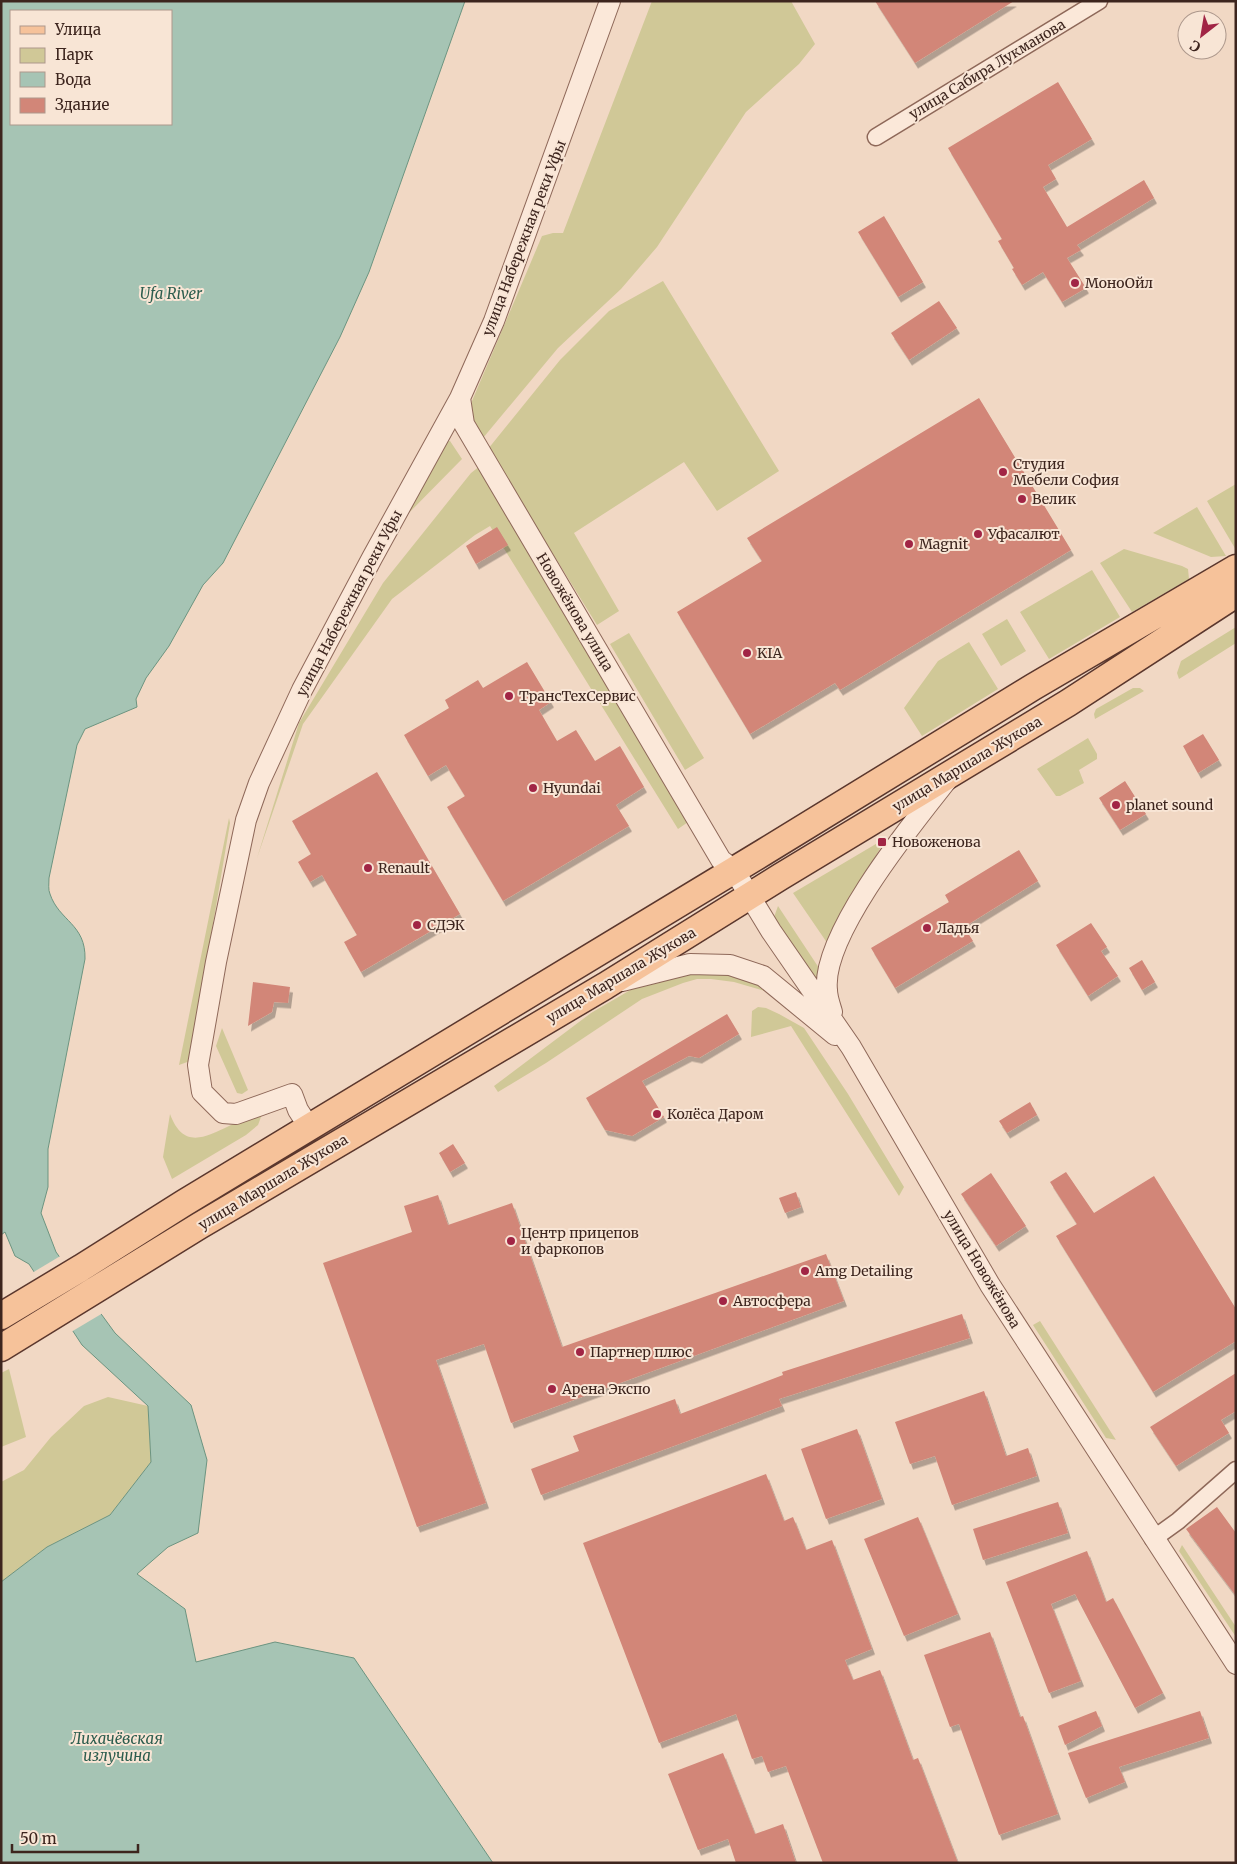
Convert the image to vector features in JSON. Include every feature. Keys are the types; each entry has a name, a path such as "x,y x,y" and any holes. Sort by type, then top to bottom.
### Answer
{"main road":[{"name":"улица Маршала Жукова","path":"1,1316 1046,679 1236,568"},
{"name":"улица Маршала Жукова","path":"1,1348 199,1226 605,986 751,897 788,872 1068,703 1236,594"}],"street":[{"name":"улица Набережная реки Уфы","path":"309,1127 298,1110 292,1094 236,1114 223,1113 202,1092 198,1065 216,962 246,820 259,783 302,690 460,398 494,321 610,1"},
{"name":"улица Сабира Лукманова","path":"876,137 1099,1"},
{"name":"Новожёнова улица","path":"460,398 464,424 468,432 721,860 734,870"},
{"path":"851,1047 832,1013 826,989 830,961 849,919 872,881 913,823 954,773"},
{"name":"улица Новожёнова","path":"734,870 771,931 851,1047 990,1285 1153,1539 1236,1664"},
{"path":"605,986 690,964 730,965 762,976 851,1047"},
{"path":"1153,1539 1178,1521 1236,1470"}],"green space":[{"path":"652,1 791,1 815,44 799,64 746,112 657,247 621,289 558,348 483,438 470,415 472,401 542,236 563,233"},
{"path":"663,281 779,471 717,511 684,462 574,533 619,611 597,625 488,449 560,360 609,311"},
{"path":"450,441 462,459 399,523 443,442"},
{"path":"480,466 691,820 678,829 490,526 475,535 392,599 303,724 257,858 299,723 383,583 471,473"},
{"path":"1236,484 1236,550 1207,501"},
{"path":"1197,507 1226,556 1211,557 1153,533"},
{"path":"1124,549 1182,566 1188,569 1189,579 1132,612 1100,563"},
{"path":"1092,570 1120,617 1049,659 1020,612"},
{"path":"1007,619 1026,651 1001,666 982,634"},
{"path":"1236,627 1236,643 1179,679 1177,673 1181,661"},
{"path":"629,633 704,758 685,770 610,644"},
{"path":"969,642 998,689 922,736 904,708 938,661"},
{"path":"1133,688 1140,688 1144,691 1095,719 1096,709"},
{"path":"1088,738 1097,754 1097,759 1079,770 1084,783 1060,796 1056,796 1037,769"},
{"path":"229,818 230,823 190,1061 179,1065"},
{"path":"886,838 869,868 832,950 793,893"},
{"path":"778,906 819,968 815,984 773,920"},
{"path":"690,968 732,970 770,988 765,991 734,982 711,979 697,979 683,983 642,999 546,1063 498,1092 494,1086 591,1013 644,982"},
{"path":"758,1007 766,1008 804,1028 848,1094 904,1187 899,1196 791,1026 751,1037 752,1011"},
{"path":"222,1028 248,1090 242,1094 237,1093 216,1046"},
{"path":"264,1109 258,1125 246,1135 172,1179 163,1157 170,1114 181,1132 195,1138 211,1134"},
{"path":"1040,1321 1116,1440 1106,1438 1033,1325"},
{"path":"9,1369 26,1437 1,1447 1,1373"},
{"path":"108,1397 148,1406 151,1462 110,1515 47,1547 1,1582 1,1482 24,1470 51,1437 84,1406"},
{"path":"1182,1545 1236,1627 1236,1637 1179,1551"}],"water":[{"name":"Ufa River","path":"1,1 465,1 369,272 340,337 223,563 203,585 169,646 146,678 136,699 137,707 85,729 77,745 49,878 49,892 59,911 77,930 84,947 85,959 48,1149 48,1187 41,1213 56,1252 115,1333 191,1405 207,1460 198,1533 168,1547 137,1574 185,1609 196,1662 275,1642 354,1658 493,1863 1,1863 1,1582 47,1547 110,1515 151,1462 148,1406 82,1345 29,1264 15,1256 5,1232 1,1235"}],"pier":[{"path":"62,1255 103,1313 71,1332 32,1273"}],"building":[{"path":"875,1 1014,1 915,63"},
{"path":"1058,82 1092,139 1048,165 1056,179 1043,187 1067,227 1144,180 1154,198 1077,245 1081,250 1067,258 1086,288 1062,302 1043,272 1022,285 998,241 1002,239 948,148"},
{"path":"884,216 923,282 898,297 858,232"},
{"path":"939,301 957,328 909,360 891,333"},
{"name":"Magnit","path":"979,398 1071,550 840,690 835,683 750,734 677,612 762,561 747,538"},
{"path":"497,527 508,545 476,564 466,546"},
{"name":"Hyundai","path":"527,662 551,702 539,710 557,741 576,730 595,761 620,746 644,787 616,805 629,826 503,901 447,807 465,796 446,765 428,776 404,735 449,708 445,700 478,680 483,688"},
{"path":"1203,734 1219,760 1198,773 1183,746"},
{"name":"Renault","path":"377,772 460,914 361,972 344,942 357,935 322,875 310,882 298,862 311,854 292,821"},
{"path":"1125,781 1146,814 1120,830 1099,798"},
{"path":"1019,850 1038,881 964,927 973,941 895,988 871,948 949,902 945,895"},
{"path":"1091,923 1107,947 1101,951 1118,976 1088,996 1056,945"},
{"path":"1142,960 1155,982 1142,990 1129,968"},
{"path":"253,982 290,987 288,1003 274,1002 272,1012 248,1026"},
{"path":"727,1014 739,1034 699,1058 689,1056 642,1081 664,1117 632,1136 605,1130 586,1098"},
{"path":"1030,1102 1037,1115 1007,1133 999,1121"},
{"path":"453,1144 465,1163 450,1172 439,1153"},
{"path":"1066,1172 1094,1213 1154,1176 1236,1309 1236,1341 1153,1392 1056,1236 1077,1224 1050,1182"},
{"path":"991,1173 1026,1226 996,1246 961,1194"},
{"path":"796,1192 801,1207 785,1213 779,1198"},
{"name":"Арена Экспо","path":"438,1195 448,1225 512,1203 562,1347 826,1254 844,1301 511,1423 484,1344 436,1360 486,1503 417,1527 323,1263 412,1232 404,1206"},
{"path":"962,1314 970,1338 779,1399 782,1406 541,1495 531,1469 579,1451 573,1436 675,1399 680,1414 783,1375 782,1372"},
{"path":"1236,1373 1236,1411 1221,1420 1229,1433 1176,1466 1150,1427"},
{"path":"984,1391 1006,1456 1028,1448 1037,1476 952,1505 935,1456 910,1464 895,1422"},
{"path":"857,1429 882,1499 826,1519 801,1449"},
{"path":"766,1474 784,1521 793,1517 806,1550 832,1540 872,1649 845,1660 853,1680 880,1670 913,1760 918,1758 958,1863 823,1863 786,1766 768,1772 762,1756 752,1759 736,1714 659,1743 583,1543"},
{"path":"1058,1502 1068,1533 983,1560 973,1529"},
{"path":"1217,1507 1236,1533 1236,1596 1186,1529"},
{"path":"918,1517 958,1614 904,1636 864,1539"},
{"path":"1087,1551 1106,1602 1113,1598 1163,1693 1135,1708 1075,1594 1051,1604 1081,1681 1049,1693 1006,1582"},
{"path":"990,1632 1020,1717 1023,1716 1058,1814 999,1835 959,1724 950,1727 924,1655"},
{"path":"1096,1711 1102,1726 1065,1745 1058,1726"},
{"path":"1200,1711 1209,1738 1119,1767 1125,1782 1086,1798 1068,1753"},
{"path":"723,1753 755,1834 783,1824 796,1863 736,1863 728,1839 698,1850 668,1774"}],"place":[{"name":"МоноОйл","path":"1075,283"},
{"name":"Студия Мебели София","path":"1003,472"},
{"name":"Велик","path":"1022,499"},
{"name":"Уфасалют","path":"978,534"},
{"name":"Magnit","path":"909,544"},
{"name":"KIA","path":"747,653"},
{"name":"ТрансТехСервис","path":"509,696"},
{"name":"Hyundai","path":"533,788"},
{"name":"planet sound","path":"1116,805"},
{"name":"Новоженова","path":"882,842"},
{"name":"Renault","path":"368,868"},
{"name":"СДЭК","path":"417,925"},
{"name":"Ладья","path":"927,928"},
{"name":"Колёса Даром","path":"657,1114"},
{"name":"Центр прицепов и фаркопов","path":"511,1241"},
{"name":"Amg Detailing","path":"805,1271"},
{"name":"Автосфера","path":"723,1301"},
{"name":"Партнер плюс","path":"580,1352"},
{"name":"Арена Экспо","path":"552,1389"}],"water label":[{"name":"Лихачёвская излучина","path":"117,1746"}]}
